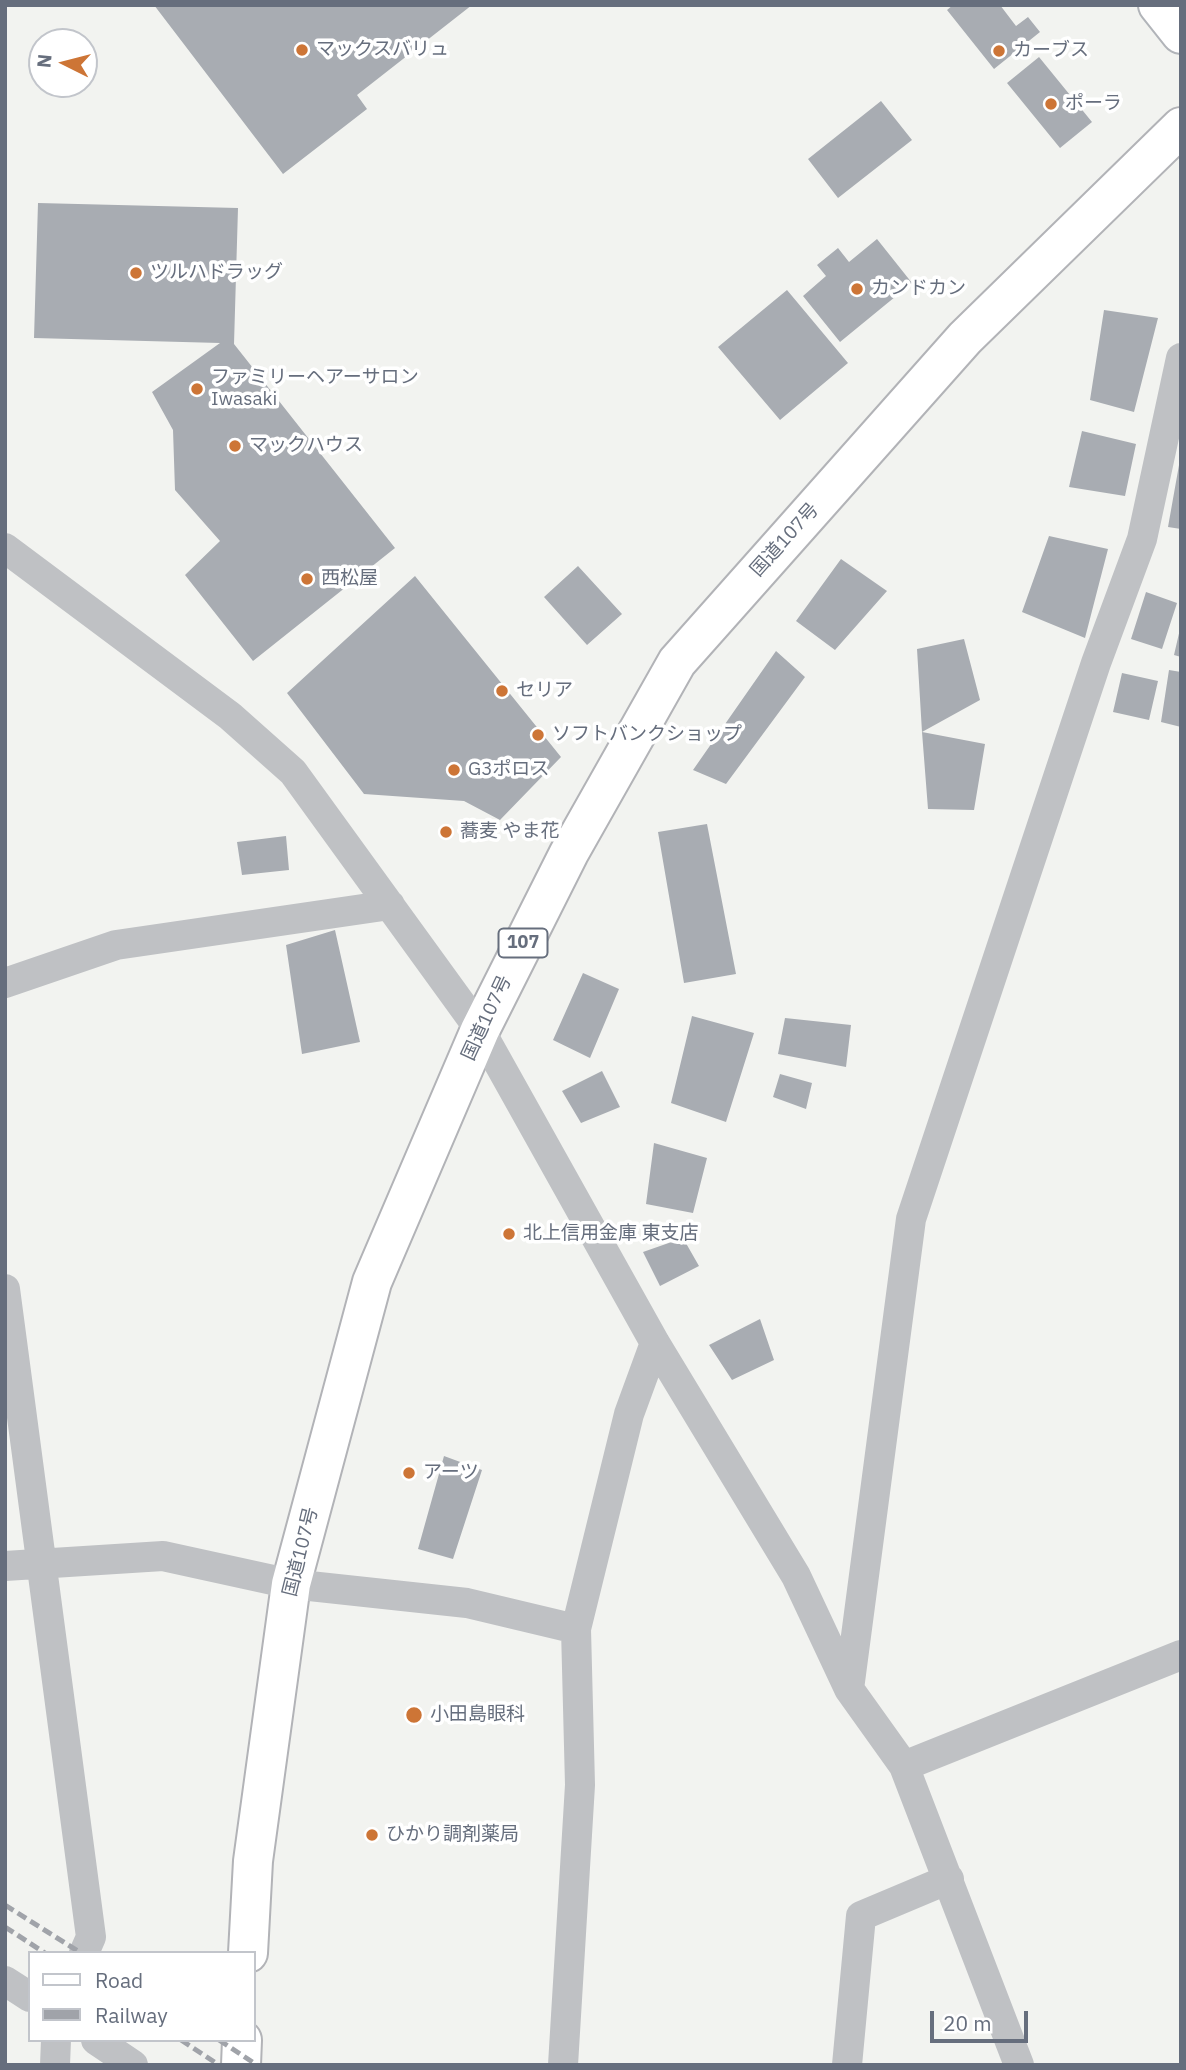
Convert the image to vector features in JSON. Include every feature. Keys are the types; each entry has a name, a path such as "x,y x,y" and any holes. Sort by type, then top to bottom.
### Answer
{"main road":[{"path":"1158,5 1181,34"},
{"name":"国道107号","path":"248,1951 253,1861 291,1584 372,1282 480,1030 569,853 677,662 965,338 1181,127"},
{"path":"241,2065 242,2042"}],"street":[{"path":"849,1689 911,1219 1096,663 1142,539 1181,358"},
{"path":"5,548 230,716 293,772 480,1030 655,1343 796,1577 849,1689 904,1766 950,1879 1019,2065"},
{"path":"5,983 116,945 390,905"},
{"path":"5,1289 91,1937 85,1951"},
{"path":"563,2065 580,1785 576,1629 629,1414 655,1343"},
{"path":"5,1566 163,1556 291,1584 467,1603 576,1629"},
{"path":"904,1766 1181,1655"},
{"path":"847,2065 861,1916 950,1879"},
{"path":"5,1981 28,1996"},
{"path":"55,2065 56,2042"},
{"path":"99,2042 133,2065"}],"building":[{"name":"マックスバリュ","path":"154,5 472,5 357,95 367,109 283,174"},
{"name":"カーブス","path":"953,5 1000,5 1016,26 1028,17 1040,32 994,69 947,10"},
{"path":"1039,57 1092,122 1060,148 1007,83"},
{"path":"881,101 912,140 838,198 808,159"},
{"path":"38,203 238,208 234,344 395,548 253,661 185,575 220,541 175,490 173,430 152,392 220,343 34,338"},
{"name":"カンドカン","path":"877,239 912,283 840,342 803,296 826,276 817,265 838,248 849,262"},
{"path":"787,290 848,363 780,420 718,347"},
{"path":"1104,310 1158,318 1134,412 1090,400"},
{"path":"1082,431 1136,444 1125,496 1069,487"},
{"path":"1181,465 1181,529 1168,527"},
{"path":"1049,536 1108,549 1085,638 1022,612"},
{"path":"841,559 887,591 835,650 796,621"},
{"path":"578,566 622,614 587,645 544,597"},
{"path":"415,576 561,757 500,820 464,801 364,794 287,693"},
{"path":"1146,592 1177,603 1162,649 1131,639"},
{"path":"1181,629 1181,657 1174,655"},
{"path":"964,639 980,700 922,732 917,649"},
{"path":"776,651 805,677 726,784 693,770"},
{"path":"1169,670 1181,672 1181,727 1161,722"},
{"path":"1122,673 1158,681 1149,720 1113,712"},
{"path":"922,732 985,744 974,810 928,809"},
{"path":"707,824 736,974 684,983 658,832"},
{"path":"286,836 289,870 242,875 237,842"},
{"path":"335,930 360,1042 302,1054 286,945"},
{"path":"583,973 619,989 590,1058 553,1040"},
{"path":"692,1016 754,1033 726,1122 671,1103"},
{"path":"785,1018 851,1025 846,1067 778,1054"},
{"path":"602,1071 620,1107 581,1123 562,1091"},
{"path":"780,1074 812,1083 806,1109 773,1097"},
{"path":"654,1143 707,1158 693,1213 646,1204"},
{"path":"683,1238 699,1266 660,1286 643,1252"},
{"path":"760,1319 774,1360 732,1380 709,1345"},
{"path":"444,1456 482,1470 453,1559 418,1549"}],"railway":[{"path":"5,1905 78,1951"},
{"path":"5,1927 42,1951"},
{"path":"184,2042 219,2065"},
{"path":"222,2042 257,2065"}],"place":[{"name":"マックスバリュ","path":"302,50"},
{"name":"カーブス","path":"999,51"},
{"name":"ポーラ","path":"1051,104"},
{"name":"ツルハドラッグ","path":"136,273"},
{"name":"カンドカン","path":"857,289"},
{"name":"ファミリーヘアーサロン Iwasaki","path":"197,389"},
{"name":"マックハウス","path":"235,446"},
{"name":"西松屋","path":"307,579"},
{"name":"セリア","path":"502,691"},
{"name":"ソフトバンクショップ","path":"538,735"},
{"name":"G3ポロス","path":"454,770"},
{"name":"蕎麦 やま花","path":"446,832"},
{"name":"北上信用金庫 東支店","path":"509,1234"},
{"name":"アーツ","path":"409,1473"},
{"name":"小田島眼科","path":"414,1715"},
{"name":"ひかり調剤薬局","path":"372,1835"}]}
